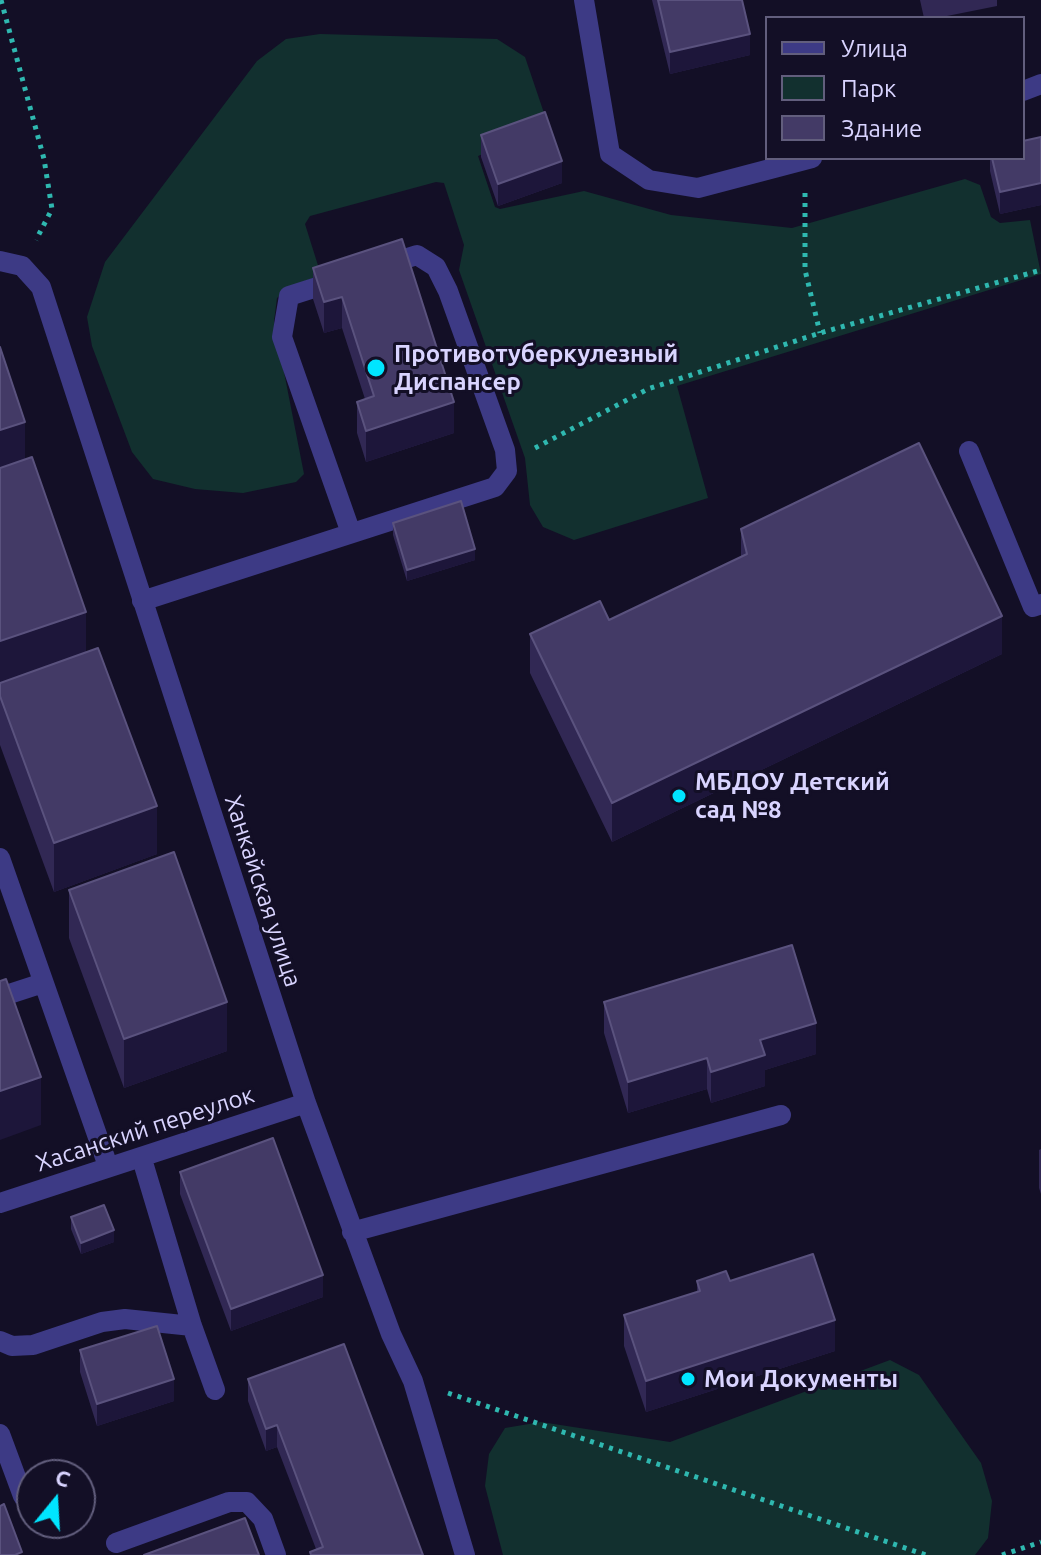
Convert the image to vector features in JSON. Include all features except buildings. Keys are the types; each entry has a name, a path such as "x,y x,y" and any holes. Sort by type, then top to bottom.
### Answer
{"street":[{"path":"584,0 610,154 649,180 698,188 804,160"},
{"path":"142,601 495,487 507,471 500,435 448,291 436,267 417,255 289,296 282,337 351,533"},
{"path":"0,261 22,266"},
{"name":"Ханкайская улица","path":"22,266 41,287 306,1103 352,1232 413,1381 465,1555"},
{"path":"969,451 1033,607 1041,604"},
{"path":"0,858 108,1166"},
{"path":"0,997 43,983"},
{"name":"Хасанский переулок","path":"0,1203 306,1103"},
{"path":"352,1232 781,1115"},
{"path":"142,1159 192,1326 215,1390"},
{"path":"0,1341 12,1346 33,1345 102,1322 125,1319 192,1326"},
{"path":"0,1434 16,1477"},
{"path":"116,1543 229,1502 247,1502 263,1519 276,1555"}],"path":[{"path":"1,0 44,159 52,209 22,266"},
{"path":"808,160 805,270 820,333"},
{"path":"506,463 648,389 820,333 1041,270"},
{"path":"413,1381 926,1555"},
{"path":"1002,1555 1041,1542"}],"green space":[{"path":"320,34 497,39 525,57 544,113 535,132 478,156 495,207 500,209 584,191 671,215 792,228 965,179 980,185 991,217 1000,223 1030,220 1041,274 677,386 708,498 574,540 543,527 530,505 525,458 459,270 464,245 444,183 436,182 310,216 305,224 321,275 289,287 277,298 274,321 304,474 296,482 243,493 195,489 153,479 132,452 92,346 87,317 105,262 257,61 286,39"},
{"path":"890,1360 919,1375 981,1463 992,1501 988,1538 975,1555 503,1555 485,1486 489,1454 505,1428 541,1422 670,1442"}],"place":[{"name":"Противотуберкулезный Диспансер","path":"376,368"},
{"name":"МБДОУ Детский сад №8","path":"679,796"},
{"name":"Мои Документы","path":"688,1379"}]}
